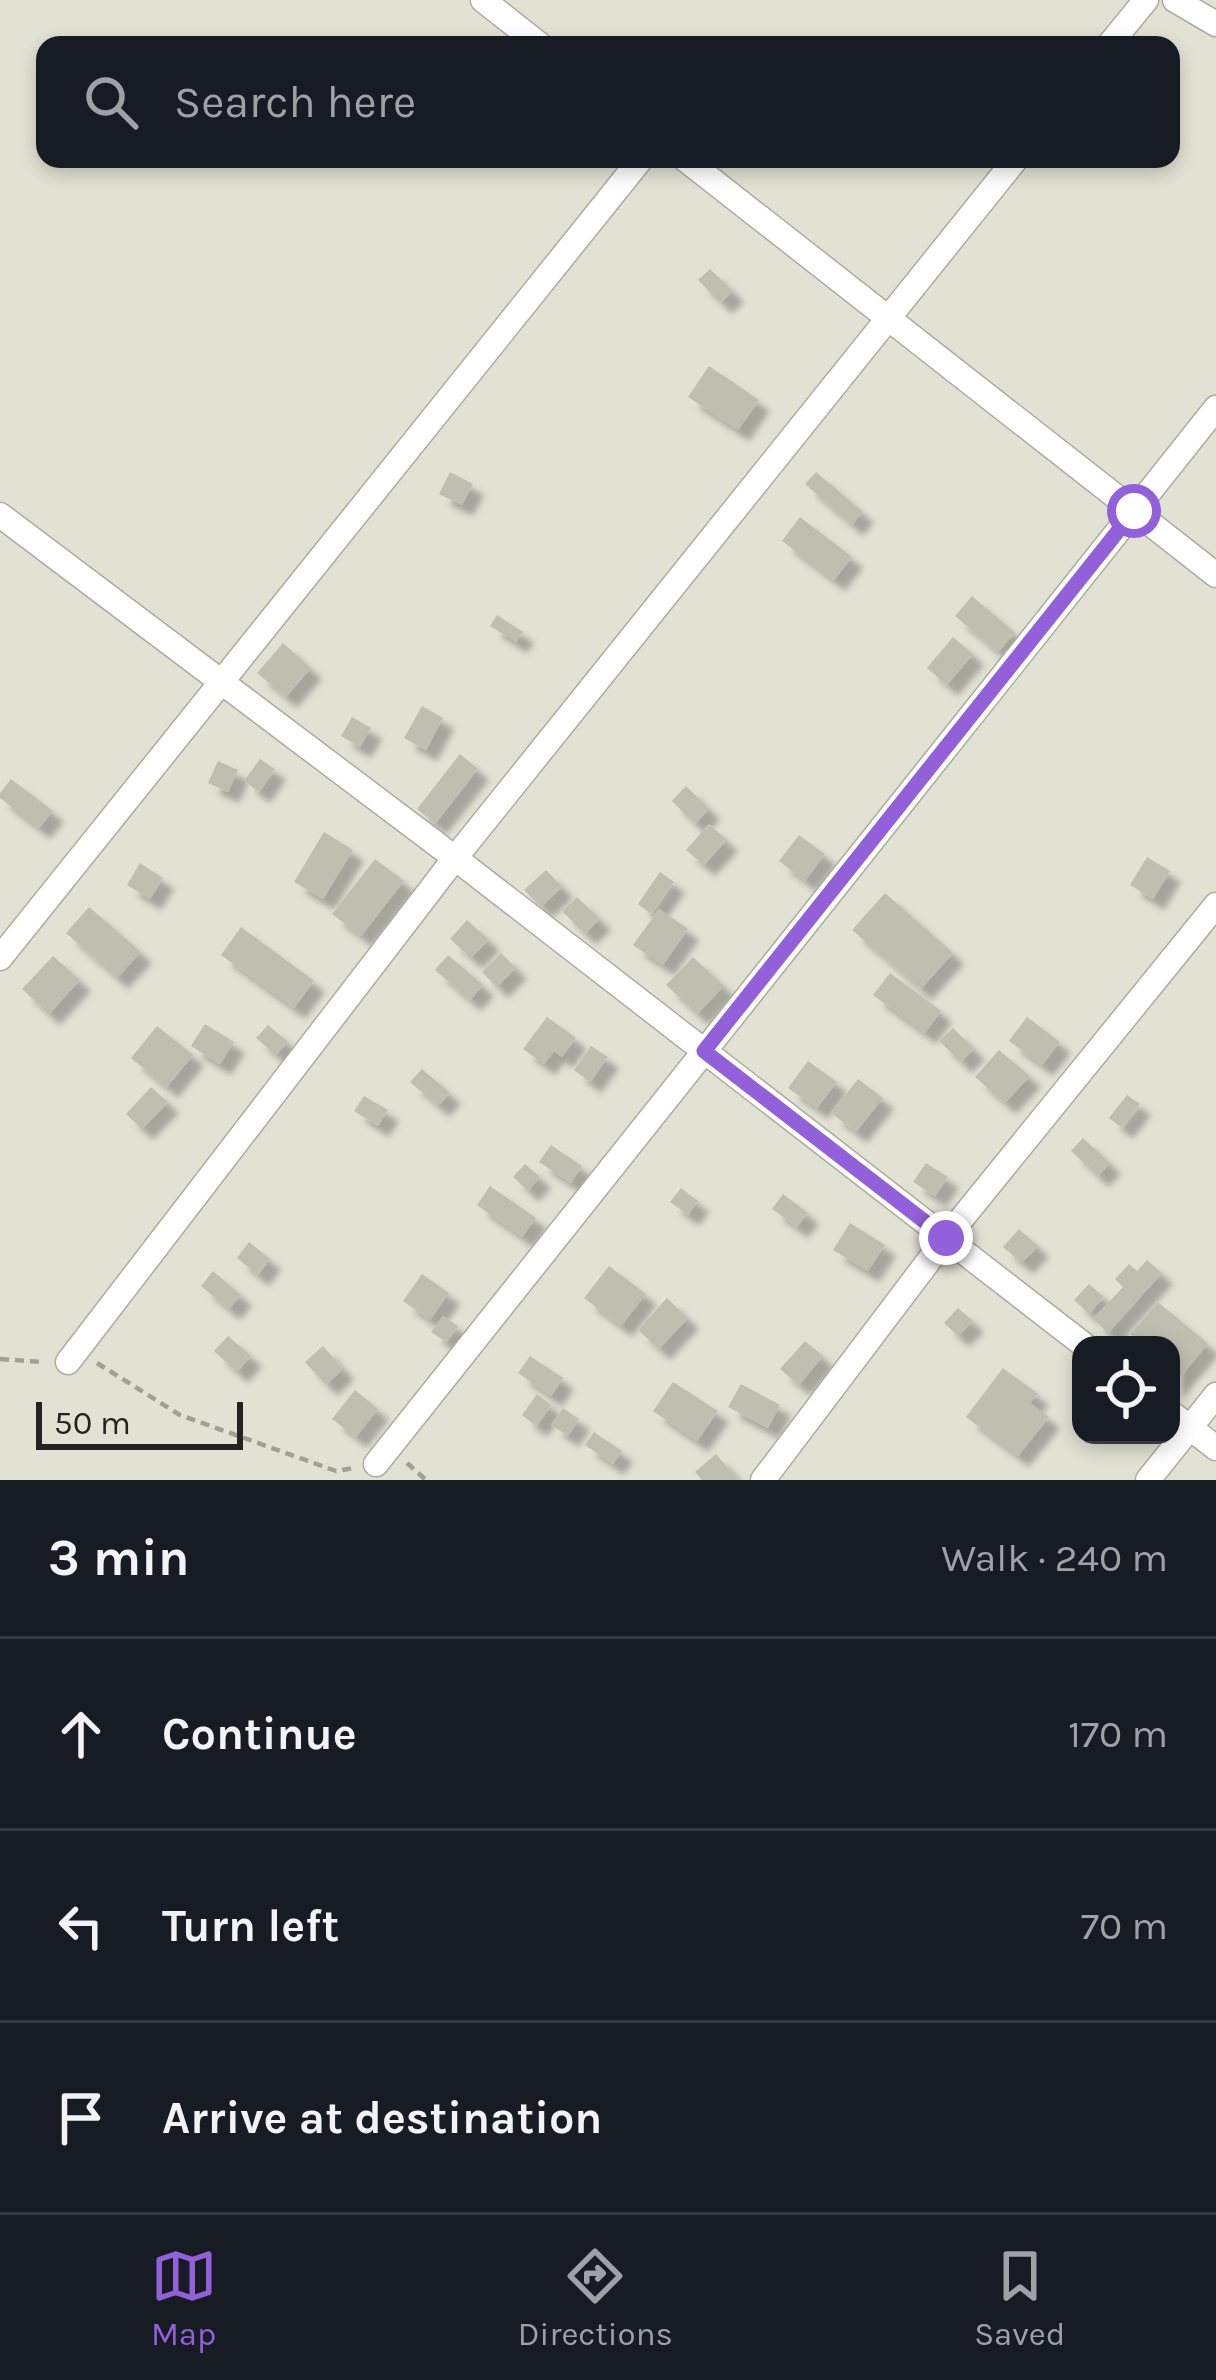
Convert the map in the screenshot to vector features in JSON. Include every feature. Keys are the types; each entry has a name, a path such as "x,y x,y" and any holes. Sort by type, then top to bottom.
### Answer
{"street":[{"path":"482,0 528,36"},
{"path":"1116,36 1146,0"},
{"path":"1175,0 1216,24"},
{"path":"0,958 634,168"},
{"path":"697,168 1216,575"},
{"path":"72,1356 455,858 1009,168"},
{"path":"376,1464 1216,408"},
{"path":"0,515 455,858 1072,1336"},
{"path":"763,1480 946,1238 1216,905"},
{"path":"1148,1480 1181,1420 1216,1395"},
{"path":"1181,1420 1216,1448"}],"path":[{"path":"0,1359 16,1362 72,1356 180,1415 336,1471 376,1464"}],"building":[{"path":"710,269 733,291 721,303 698,280"},
{"path":"709,366 759,400 738,430 688,397"},
{"path":"450,472 473,484 462,505 439,494"},
{"path":"816,472 863,512 852,525 805,484"},
{"path":"800,517 852,557 834,580 782,541"},
{"path":"972,596 1015,633 998,652 955,616"},
{"path":"497,615 523,632 516,642 490,626"},
{"path":"953,637 973,654 947,685 927,668"},
{"path":"283,643 311,668 286,697 257,673"},
{"path":"422,706 443,718 426,750 404,738"},
{"path":"352,717 371,728 360,747 341,736"},
{"path":"460,754 478,769 435,824 417,809"},
{"path":"260,759 275,769 259,792 244,781"},
{"path":"218,761 238,770 228,792 208,783"},
{"path":"11,779 53,811 39,828 0,798"},
{"path":"686,786 709,809 695,824 672,801"},
{"path":"709,824 727,840 704,865 686,850"},
{"path":"324,832 353,850 323,899 294,882"},
{"path":"799,835 825,854 805,881 779,861"},
{"path":"1147,857 1170,871 1153,899 1130,885"},
{"path":"375,859 404,881 361,936 332,914"},
{"path":"140,863 163,878 150,899 127,885"},
{"path":"546,870 562,887 541,907 524,890"},
{"path":"660,872 674,882 651,914 638,904"},
{"path":"885,893 953,953 921,989 852,930"},
{"path":"577,897 600,919 585,934 562,911"},
{"path":"89,907 141,952 117,978 66,933"},
{"path":"659,909 688,929 663,965 633,945"},
{"path":"467,920 489,940 471,958 450,939"},
{"path":"241,927 314,981 294,1008 221,955"},
{"path":"501,953 516,968 497,987 482,972"},
{"path":"448,955 483,985 470,1000 435,970"},
{"path":"53,956 80,980 49,1014 22,989"},
{"path":"693,957 724,986 697,1014 666,985"},
{"path":"890,973 941,1011 925,1033 873,995"},
{"path":"547,1017 576,1038 562,1057 554,1051 544,1064 523,1049"},
{"path":"1027,1017 1060,1042 1042,1065 1009,1041"},
{"path":"205,1024 234,1042 220,1064 191,1046"},
{"path":"268,1025 288,1042 276,1055 256,1038"},
{"path":"157,1026 193,1055 167,1087 131,1058"},
{"path":"953,1028 974,1049 961,1062 939,1041"},
{"path":"591,1046 608,1057 590,1082 574,1070"},
{"path":"999,1050 1030,1076 1005,1103 975,1077"},
{"path":"808,1061 837,1082 817,1108 788,1088"},
{"path":"422,1069 450,1093 438,1106 410,1082"},
{"path":"858,1079 883,1098 856,1132 831,1113"},
{"path":"151,1087 168,1102 142,1129 126,1114"},
{"path":"1127,1095 1140,1104 1122,1128 1109,1118"},
{"path":"364,1096 388,1110 378,1126 354,1111"},
{"path":"1083,1138 1110,1163 1098,1176 1071,1151"},
{"path":"551,1145 582,1166 571,1183 539,1162"},
{"path":"926,1163 948,1177 935,1196 913,1182"},
{"path":"525,1164 540,1177 528,1191 513,1177"},
{"path":"490,1186 536,1218 522,1237 477,1205"},
{"path":"681,1188 698,1201 688,1215 670,1202"},
{"path":"783,1194 808,1213 797,1227 772,1209"},
{"path":"850,1223 885,1245 868,1271 833,1250"},
{"path":"1019,1229 1038,1246 1022,1263 1003,1247"},
{"path":"249,1242 270,1259 258,1275 237,1258"},
{"path":"1147,1260 1162,1273 1108,1333 1093,1319 1123,1287 1115,1279 1129,1264 1137,1271"},
{"path":"609,1266 646,1294 621,1326 584,1298"},
{"path":"213,1271 241,1295 229,1309 201,1286"},
{"path":"422,1274 449,1293 430,1320 403,1301"},
{"path":"1089,1284 1104,1297 1089,1314 1074,1300"},
{"path":"667,1298 688,1318 659,1349 638,1330"},
{"path":"1158,1302 1208,1344 1180,1377 1180,1336 1130,1334"},
{"path":"958,1308 973,1321 958,1336 944,1323"},
{"path":"443,1316 458,1326 446,1342 431,1332"},
{"path":"228,1336 251,1356 237,1372 214,1351"},
{"path":"805,1341 823,1356 799,1385 780,1369"},
{"path":"323,1346 343,1369 326,1385 305,1362"},
{"path":"530,1356 563,1378 551,1396 518,1373"},
{"path":"1003,1368 1038,1394 1030,1403 1049,1417 1018,1456 966,1417"},
{"path":"673,1382 718,1411 697,1441 653,1411"},
{"path":"741,1384 780,1405 768,1428 728,1407"},
{"path":"355,1390 378,1409 356,1437 332,1419"},
{"path":"537,1394 551,1405 536,1426 522,1415"},
{"path":"563,1408 579,1419 568,1436 551,1425"},
{"path":"594,1432 622,1451 613,1464 585,1445"},
{"path":"716,1454 738,1480 702,1480 695,1472"}],"route":[{"path":"946,1238 704,1051 1134,511"}]}
